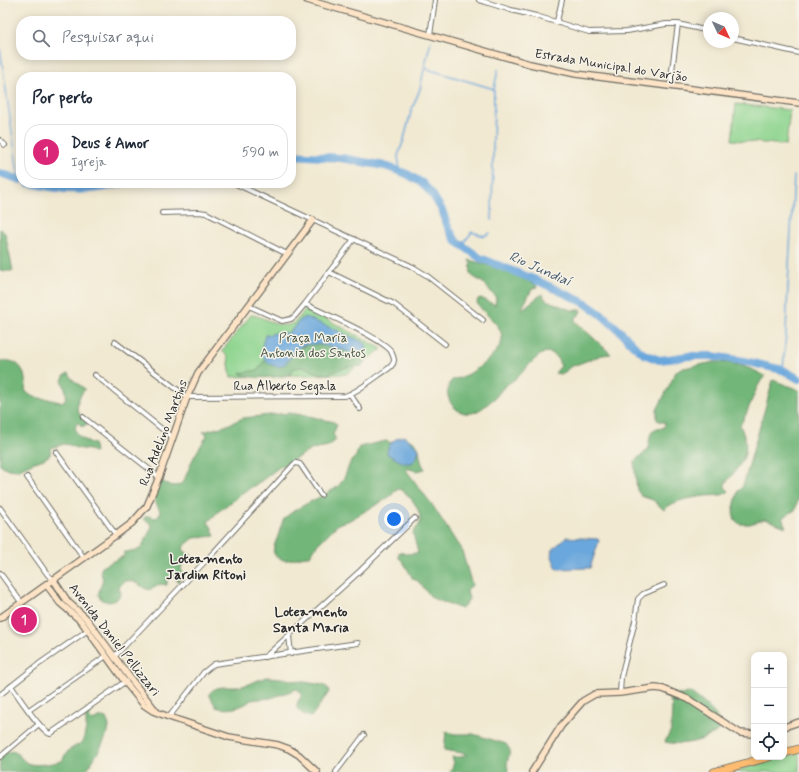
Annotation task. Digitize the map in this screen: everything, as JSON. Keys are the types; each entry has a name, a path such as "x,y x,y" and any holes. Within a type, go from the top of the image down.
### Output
{"highway":[{"path":"787,752 799,749"},
{"path":"714,772 758,760"}],"street":[{"name":"Estrada Municipal do Varjão","path":"307,0 530,64 576,74 799,103"},
{"path":"430,36 435,0"},
{"path":"479,0 589,32 627,31 666,24 678,24 703,30"},
{"path":"557,22 562,0"},
{"path":"670,86 678,24"},
{"path":"739,39 799,53"},
{"path":"0,140 5,145"},
{"path":"245,188 413,267 426,275 483,320"},
{"path":"162,213 206,213 287,254"},
{"name":"Rua Adelino Martins","path":"0,618 53,579 116,536 132,523 147,506 159,477 187,397 202,367 313,220"},
{"path":"249,306 282,321 288,321 295,316 305,304 354,239"},
{"path":"329,272 394,304 445,344"},
{"name":"Rua Alberto Segala","path":"187,397 334,397 350,394 387,369 393,363 394,360 390,351 373,338 305,304"},
{"path":"115,342 187,397"},
{"path":"95,375 173,438"},
{"path":"350,394 360,409"},
{"path":"83,417 159,477"},
{"path":"56,452 116,536"},
{"path":"114,657 214,552 294,464 300,464 321,495"},
{"path":"27,477 84,558"},
{"path":"0,508 48,575 53,579"},
{"path":"265,657 415,518"},
{"path":"0,573 21,602"},
{"path":"46,584 48,575"},
{"name":"Avenida Daniel Pellizzari","path":"53,579 66,599 86,618 114,657 127,680"},
{"name":"Avenida Daniel Pellizzari","path":"46,584 60,603 78,617 106,656 159,714 229,737 278,745 289,749 299,755 317,772"},
{"path":"620,693 621,677 635,621 638,599 643,594 664,585"},
{"path":"2,694 40,664 88,630"},
{"path":"289,636 291,654"},
{"path":"169,717 204,672 214,664 291,654 358,643"},
{"path":"29,710 106,656"},
{"path":"11,686 39,724 48,733 53,734 127,680"},
{"path":"532,772 560,726 583,701 595,694 620,693 655,688 663,689 688,699 740,733 751,734"},
{"path":"787,726 799,722"},
{"path":"0,757 39,724"},
{"path":"336,772 364,734"}],"green space":[{"path":"736,104 790,110 786,145 732,140"},
{"path":"0,229 5,233 13,271 0,271"},
{"path":"469,260 503,270 536,285 537,287 532,289 521,310 542,294 546,300 571,310 581,310 579,315 575,318 575,321 611,354 602,355 570,367 565,372 560,374 555,373 561,366 556,356 549,352 545,353 540,355 503,388 495,398 481,409 472,413 466,413 456,409 449,400 448,389 451,381 468,375 479,367 492,356 502,340 500,329 477,303 478,299 481,298 495,305 496,297 483,283 472,276 471,264"},
{"name":"Praça Maria Antonia dos Santos","path":"306,308 382,349 346,374 231,377 228,357 222,351 251,315 280,325 285,325 296,321"},
{"path":"309,343 356,347 363,355 368,356 361,367 356,366 345,368 327,374 318,373 303,367 293,369 291,374 273,377 250,377 240,373 258,370 264,361 289,358"},
{"path":"0,361 14,362 21,367 26,385 25,390 29,395 58,402 64,401 66,393 62,380 65,375 69,373 72,379 85,389 77,403 77,407 79,413 87,424 82,427 79,423 77,423 77,434 83,439 94,444 95,453 90,450 64,444 51,448 50,455 44,459 17,470 8,469 0,465"},
{"path":"714,362 741,366 765,376 758,386 747,413 740,425 746,443 744,457 725,484 725,487 729,491 727,493 683,500 672,504 664,510 653,500 641,496 637,490 634,462 646,451 651,433 657,429 663,428 665,425 665,423 657,420 657,410 676,372 679,369"},
{"path":"773,380 799,390 799,497 795,510 782,518 786,527 765,519 750,524 740,524 735,520 733,512 738,491 743,486"},
{"path":"289,413 334,422 337,425 333,434 336,440 328,446 313,449 278,468 219,511 208,522 215,536 194,538 183,547 184,551 192,556 191,561 185,562 181,567 182,577 179,581 177,581 172,575 167,579 167,585 160,584 149,590 132,581 124,581 119,587 121,594 116,600 109,602 102,600 98,595 103,579 100,571 103,566 124,556 125,552 136,551 141,548 152,527 150,523 143,519 147,516 156,518 160,515 160,511 152,495 160,480 173,486 178,486 181,484 194,456 207,436 206,433 203,432 225,426 243,418"},
{"path":"402,438 410,440 418,446 422,464 425,469 417,471 406,468 406,470 433,506 462,551 472,585 467,591 469,599 462,609 432,598 418,581 413,579 404,563 398,557 399,552 406,554 418,553 413,533 419,525 420,520 420,515 415,504 408,495 400,489 395,490 392,495 383,501 348,521 340,523 317,545 310,556 283,560 277,557 274,553 275,544 282,523 287,516 300,507 337,487 344,479 359,447 386,441 392,443"},
{"path":"266,677 323,685 328,688 329,692 311,717 299,711 297,707 302,694 297,689 271,698 251,700 244,705 229,709 216,707 209,694 220,687 238,687"},
{"path":"690,692 708,706 720,724 719,729 708,737 696,741 677,744 665,742 671,730 672,705 669,700 675,694 682,695"},
{"path":"88,713 91,714 89,717 92,721 102,717 106,718 109,727 103,743 85,772 0,772 0,757 11,751 26,762 33,765 62,761 69,750 83,742 86,728 86,716"},
{"path":"446,732 455,734 473,734 506,744 510,750 507,772 450,772 454,763 452,757 461,757 467,754 444,750"},
{"path":"799,753 799,772 730,772 774,760 787,760 787,756"}],"water":[{"path":"305,317 365,343 367,347 365,352 360,355 312,344 300,347 285,364 281,366 275,366 269,363 262,354 265,335 274,333 289,333 301,319"},
{"path":"404,436 419,449 417,456 412,463 404,463 387,454 390,444 398,438"},
{"path":"566,537 598,539 599,541 590,568 557,569 551,554 555,547"}],"waterway":[{"path":"431,40 425,65 427,69 494,89"},
{"path":"0,48 16,159"},
{"path":"400,171 398,156 411,112 420,89 425,65"},
{"path":"492,220 494,89 498,70"},
{"name":"Rio Jundiaí","path":"296,155 341,158 385,166 407,174 422,183 432,194 442,210 448,227 456,241 480,258 538,281 585,303 602,315 644,354 659,360 688,356 711,356 744,361 783,370 799,379"},
{"name":"Rio Jundiaí","path":"0,173 16,178"},
{"path":"783,370 794,176"},
{"name":"Rio Jundiaí","path":"58,188 99,188"},
{"path":"462,245 472,232 484,236 490,233"}],"place":[{"name":"Deus é Amor","path":"24,620"}],"district":[{"name":"Loteamento Jardim Ritoni","path":"206,568"},
{"name":"Loteamento Santa Maria","path":"311,620"}]}
